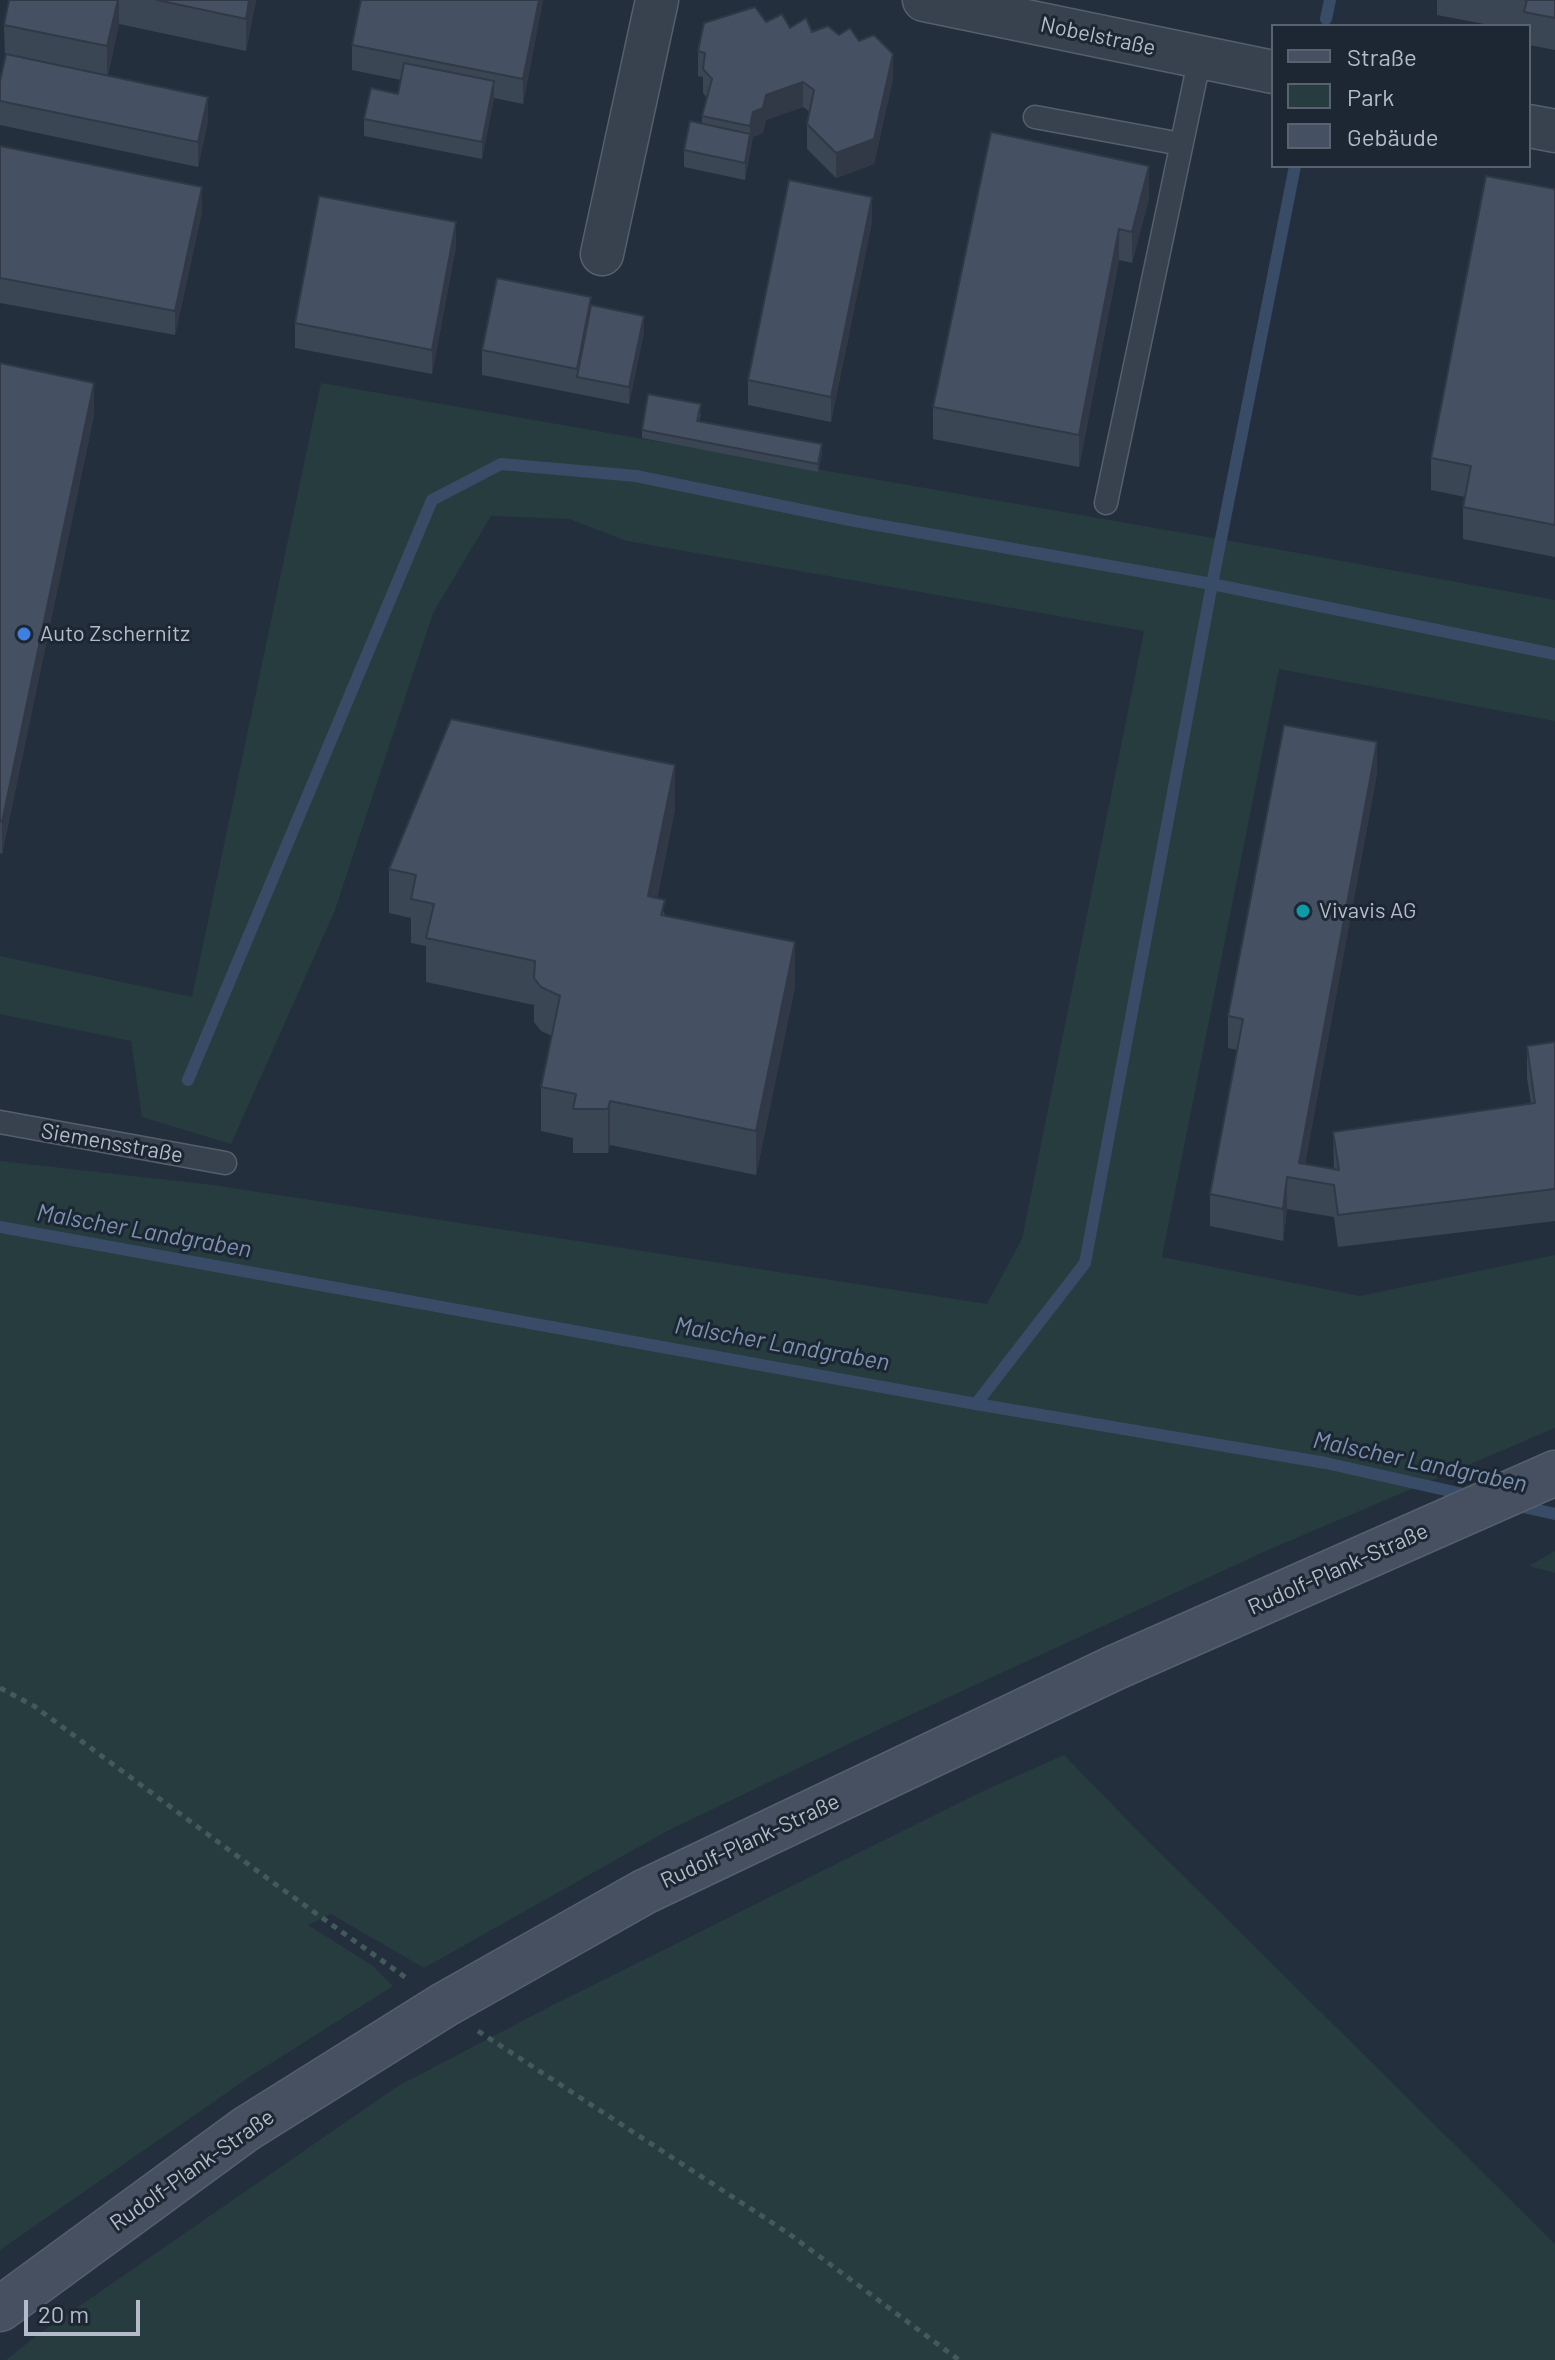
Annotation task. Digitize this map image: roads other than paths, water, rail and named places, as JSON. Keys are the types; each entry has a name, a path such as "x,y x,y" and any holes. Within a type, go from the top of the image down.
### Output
{"main road":[{"name":"Rudolf-Plank-Straße","path":"0,2309 246,2129 444,2005 644,1892 1114,1668 1554,1474"}],"street":[{"path":"602,254 657,0"},
{"name":"Nobelstraße","path":"924,0 1002,8 1271,72"},
{"path":"1531,126 1555,131"}],"lane":[{"path":"1106,503 1200,57"},
{"path":"1035,117 1181,144"},
{"name":"Siemensstraße","path":"0,1122 225,1163"}],"waterway":[{"path":"1326,19 1330,0"},
{"path":"976,1404 1085,1263 1212,584 1295,168"},
{"path":"188,1080 432,500 501,464 636,476 855,521 1212,584 1555,654"},
{"name":"Malscher Landgraben","path":"0,1227 976,1404 1326,1463 1472,1496"},
{"name":"Malscher Landgraben","path":"1514,1505 1555,1514"}],"place":[{"name":"Auto Zschernitz","path":"24,634"},
{"name":"Vivavis AG","path":"1303,911"}]}
